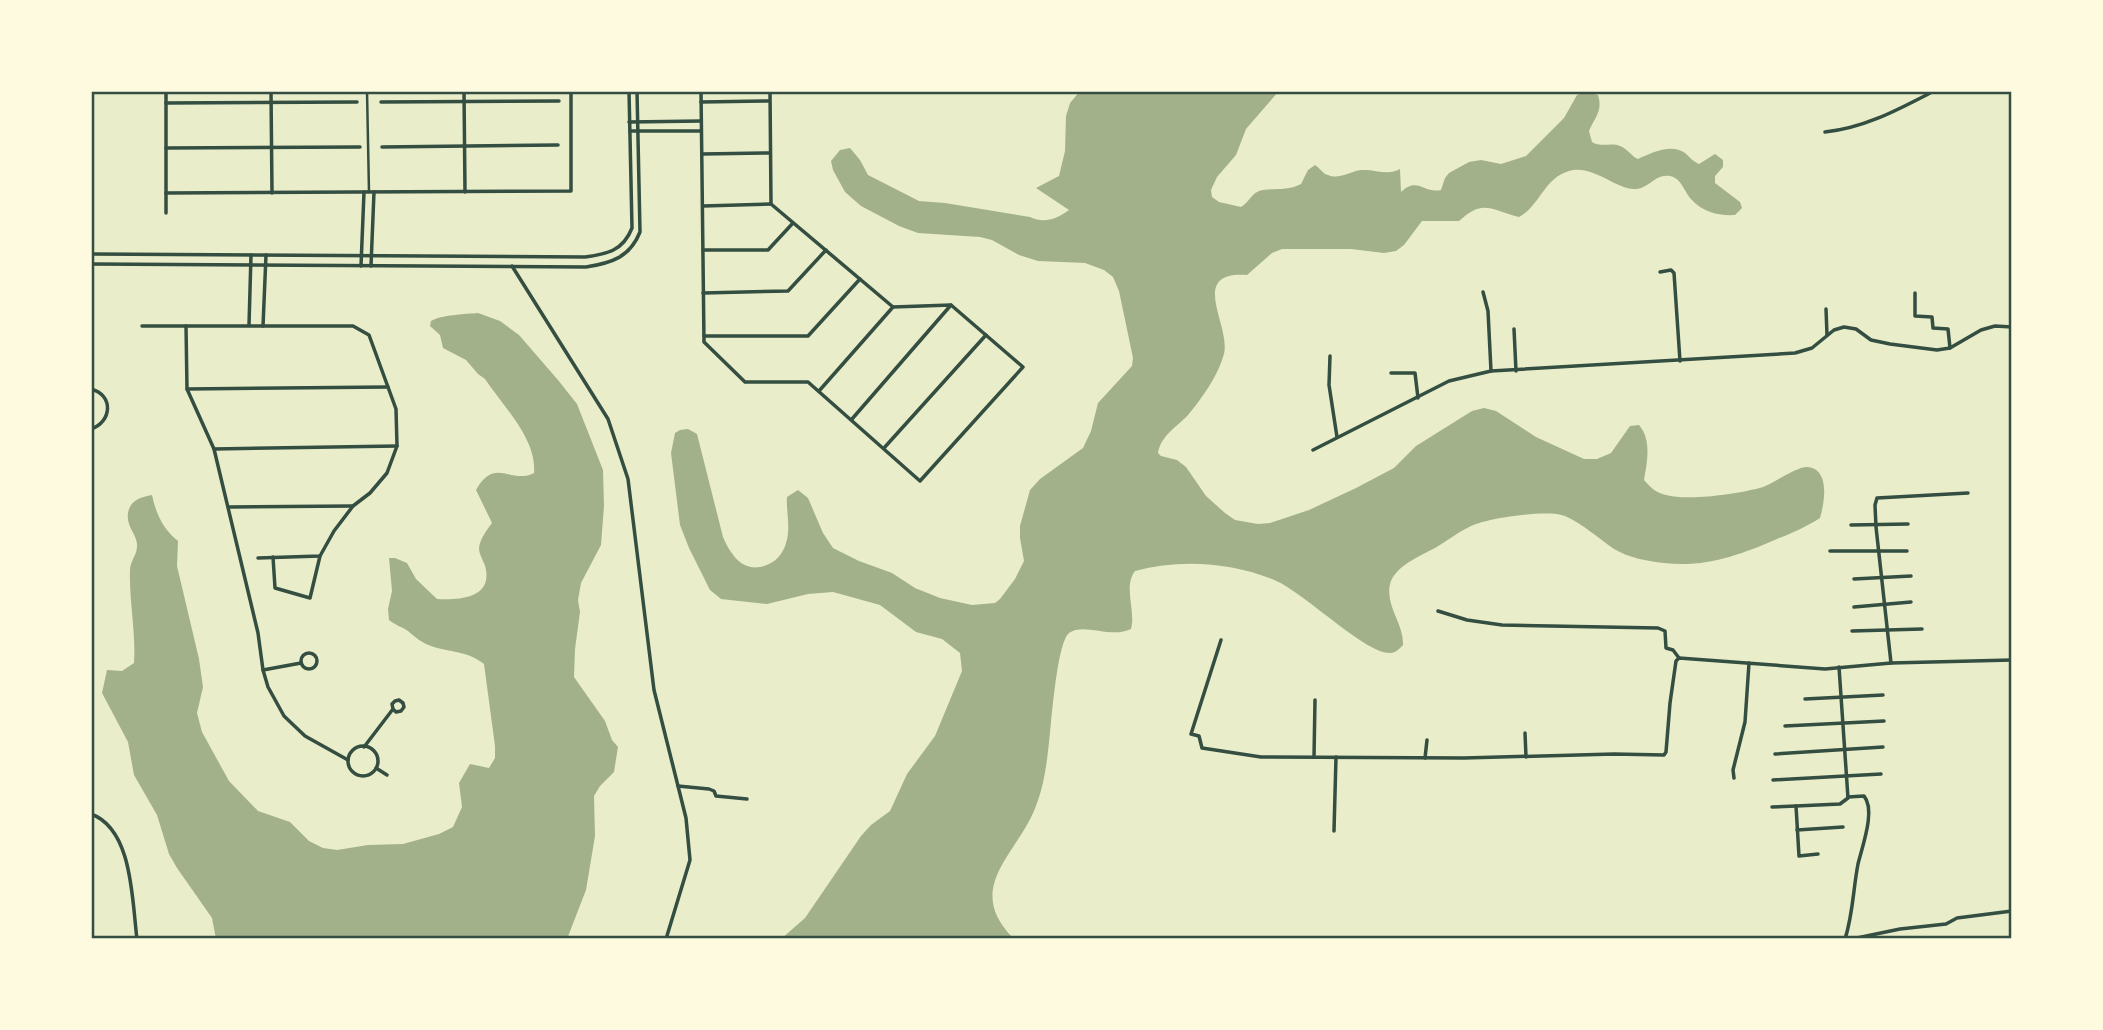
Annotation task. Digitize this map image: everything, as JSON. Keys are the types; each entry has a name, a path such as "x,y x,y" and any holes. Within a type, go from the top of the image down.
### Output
{"street":[{"path":"166,91 166,213"},
{"path":"271,91 272,192"},
{"path":"367,91 371,266"},
{"path":"464,91 465,192"},
{"path":"166,193 571,191 571,91"},
{"path":"91,254 585,257 608,254 620,247 632,228 629,91"},
{"path":"91,264 586,267 607,264 623,257 634,246 640,232 637,91"},
{"path":"701,91 704,342 745,382 808,382 920,481 1023,366 951,305 893,307 771,204 703,206"},
{"path":"770,91 771,204"},
{"path":"1825,132 1882,118 1934,91"},
{"path":"381,102 559,101"},
{"path":"701,102 769,101"},
{"path":"166,103 357,102"},
{"path":"629,122 701,121"},
{"path":"630,131 701,131"},
{"path":"382,146 558,145"},
{"path":"166,148 360,147"},
{"path":"702,154 770,153"},
{"path":"361,266 369,192"},
{"path":"703,250 768,250 793,223"},
{"path":"704,293 788,291 826,250"},
{"path":"249,325 251,255"},
{"path":"263,326 266,255"},
{"path":"576,257 576,267"},
{"path":"512,266 608,418 628,478 654,690 686,818 690,860 666,939"},
{"path":"1660,272 1671,270 1674,273 1679,313 1680,361"},
{"path":"704,336 808,336 860,279"},
{"path":"1483,292 1488,311 1490,371"},
{"path":"1915,293 1915,316 1932,317 1933,328 1948,329 1950,348"},
{"path":"852,419 951,305"},
{"path":"819,391 893,307"},
{"path":"1826,309 1827,335"},
{"path":"142,326 353,326 369,335 397,409 397,446 387,473 354,506 334,531 320,556 310,598 275,588 273,557"},
{"path":"1313,450 1456,378 1490,371 1795,353 1812,348 1839,329 1850,327 1871,340 1937,350 1950,348 1981,330 1995,326 2012,327"},
{"path":"186,327 187,390 214,449 259,636 262,670 268,687 284,716 305,736 348,760 353,772 363,776 372,773 378,764 377,754 369,747 359,747 351,753 348,760"},
{"path":"1514,329 1516,371"},
{"path":"884,447 987,334"},
{"path":"1329,356 1329,384 1337,437"},
{"path":"1391,373 1415,373 1418,398"},
{"path":"187,390 388,387"},
{"path":"91,389 98,391 105,398 108,407 102,424 91,429"},
{"path":"214,449 397,446"},
{"path":"1891,663 1878,552 1875,505 1877,498 1968,493"},
{"path":"229,508 354,506"},
{"path":"1851,525 1908,524"},
{"path":"1830,551 1907,551"},
{"path":"258,558 320,556"},
{"path":"1854,579 1911,576"},
{"path":"1854,607 1911,602"},
{"path":"1438,611 1467,620 1502,625 1658,628 1665,631 1666,648 1673,650 1679,658 1825,668 1891,663 2012,660"},
{"path":"1852,631 1922,629"},
{"path":"1221,640 1191,735 1199,736 1202,748 1261,757 1664,755 1667,752 1676,661 1679,658"},
{"path":"305,654 315,655 317,659 317,664 309,670 301,663 305,654"},
{"path":"262,670 301,663"},
{"path":"1734,778 1733,770 1745,722 1749,663"},
{"path":"1772,807 1840,804 1848,797 1839,667"},
{"path":"1805,699 1883,695"},
{"path":"1314,757 1315,700"},
{"path":"364,747 393,709"},
{"path":"1785,726 1884,721"},
{"path":"1525,733 1526,757"},
{"path":"1425,758 1427,740"},
{"path":"1775,754 1883,747"},
{"path":"1334,831 1336,757"},
{"path":"376,768 387,775"},
{"path":"1773,780 1881,774"},
{"path":"678,786 709,789 714,791 716,796 747,799"},
{"path":"1845,939 1852,917 1859,862 1868,824 1868,803 1864,796 1848,797"},
{"path":"1796,806 1799,856 1818,854"},
{"path":"91,814 105,820 121,844 128,870 137,939"},
{"path":"1797,830 1843,827"},
{"path":"1852,939 1900,929 1946,924 1957,918 2012,911"}],"shaded area":[{"path":"1080,91 1279,91 1246,129 1236,155 1217,177 1211,190 1212,197 1219,202 1241,207 1259,191 1301,184 1308,170 1315,165 1332,176 1361,170 1386,172 1400,169 1401,192 1407,187 1417,185 1430,190 1441,190 1449,173 1469,162 1481,160 1501,164 1526,156 1564,118 1577,95 1586,91 1598,95 1600,105 1589,131 1592,142 1620,146 1638,159 1661,150 1674,149 1685,153 1699,164 1715,154 1723,160 1723,167 1715,176 1715,183 1740,202 1742,208 1735,215 1717,214 1695,203 1674,177 1660,177 1635,189 1620,186 1586,171 1569,171 1554,180 1519,217 1481,208 1459,221 1422,221 1404,245 1396,251 1384,253 1351,249 1282,249 1272,253 1247,275 1229,276 1219,282 1215,291 1225,342 1224,354 1204,394 1188,415 1166,436 1158,453 1177,460 1186,467 1206,496 1235,520 1270,523 1309,510 1394,468 1416,446 1472,411 1484,408 1496,411 1536,437 1584,459 1597,459 1611,453 1630,426 1639,425 1647,444 1644,480 1659,493 1676,497 1741,492 1763,487 1803,467 1815,469 1820,474 1824,488 1820,518 1794,532 1736,555 1694,564 1651,561 1626,555 1578,523 1557,514 1518,515 1479,523 1409,562 1397,572 1389,592 1403,645 1396,652 1390,653 1379,651 1365,643 1285,585 1255,573 1204,564 1169,565 1135,571 1130,584 1131,629 1123,632 1075,630 1069,633 1062,648 1041,790 1034,811 998,874 993,889 993,904 1000,921 1014,939 781,939 805,918 861,836 890,811 907,774 935,736 962,671 960,653 942,639 916,632 880,605 833,592 808,594 767,604 721,599 710,590 680,525 671,453 675,433 688,429 697,434 723,537 735,558 747,566 761,567 769,564 782,552 788,532 787,497 798,490 808,498 823,533 833,548 892,573 915,588 940,598 972,605 995,603 1000,599 1024,561 1020,526 1030,490 1040,479 1083,448 1091,431 1098,403 1132,366 1133,358 1119,291 1113,277 1104,270 1085,263 1038,261 1019,255 992,240 918,233 899,226 861,206 845,192 831,161 840,150 850,148 868,175 919,201 1050,220 1069,210 1036,188 1059,176 1065,151 1066,116 1070,103"},
{"path":"478,313 500,321 519,335 558,380 577,404 603,470 601,545 581,583 574,677 605,721 612,740 618,747 614,772 594,796 595,836 586,890 567,939 216,939 212,918 169,854 157,815 134,775 128,742 102,693 107,670 122,671 134,663 130,570 137,544 128,522 129,509 137,500 152,495 161,521 178,541 177,566 203,687 197,713 202,732 229,781 258,811 290,822 309,841 323,848 337,850 368,845 403,844 439,834 453,827 462,807 459,783 470,764 489,768 495,758 484,664 465,654 428,645 389,620 388,609 392,591 389,558 407,563 416,579 437,599 463,598 478,592 486,580 486,570 479,548 492,523 476,490 490,475 504,473 526,476 534,473 525,435 509,412 485,379 466,360 443,348 440,335 430,326 431,321 441,317"}]}
